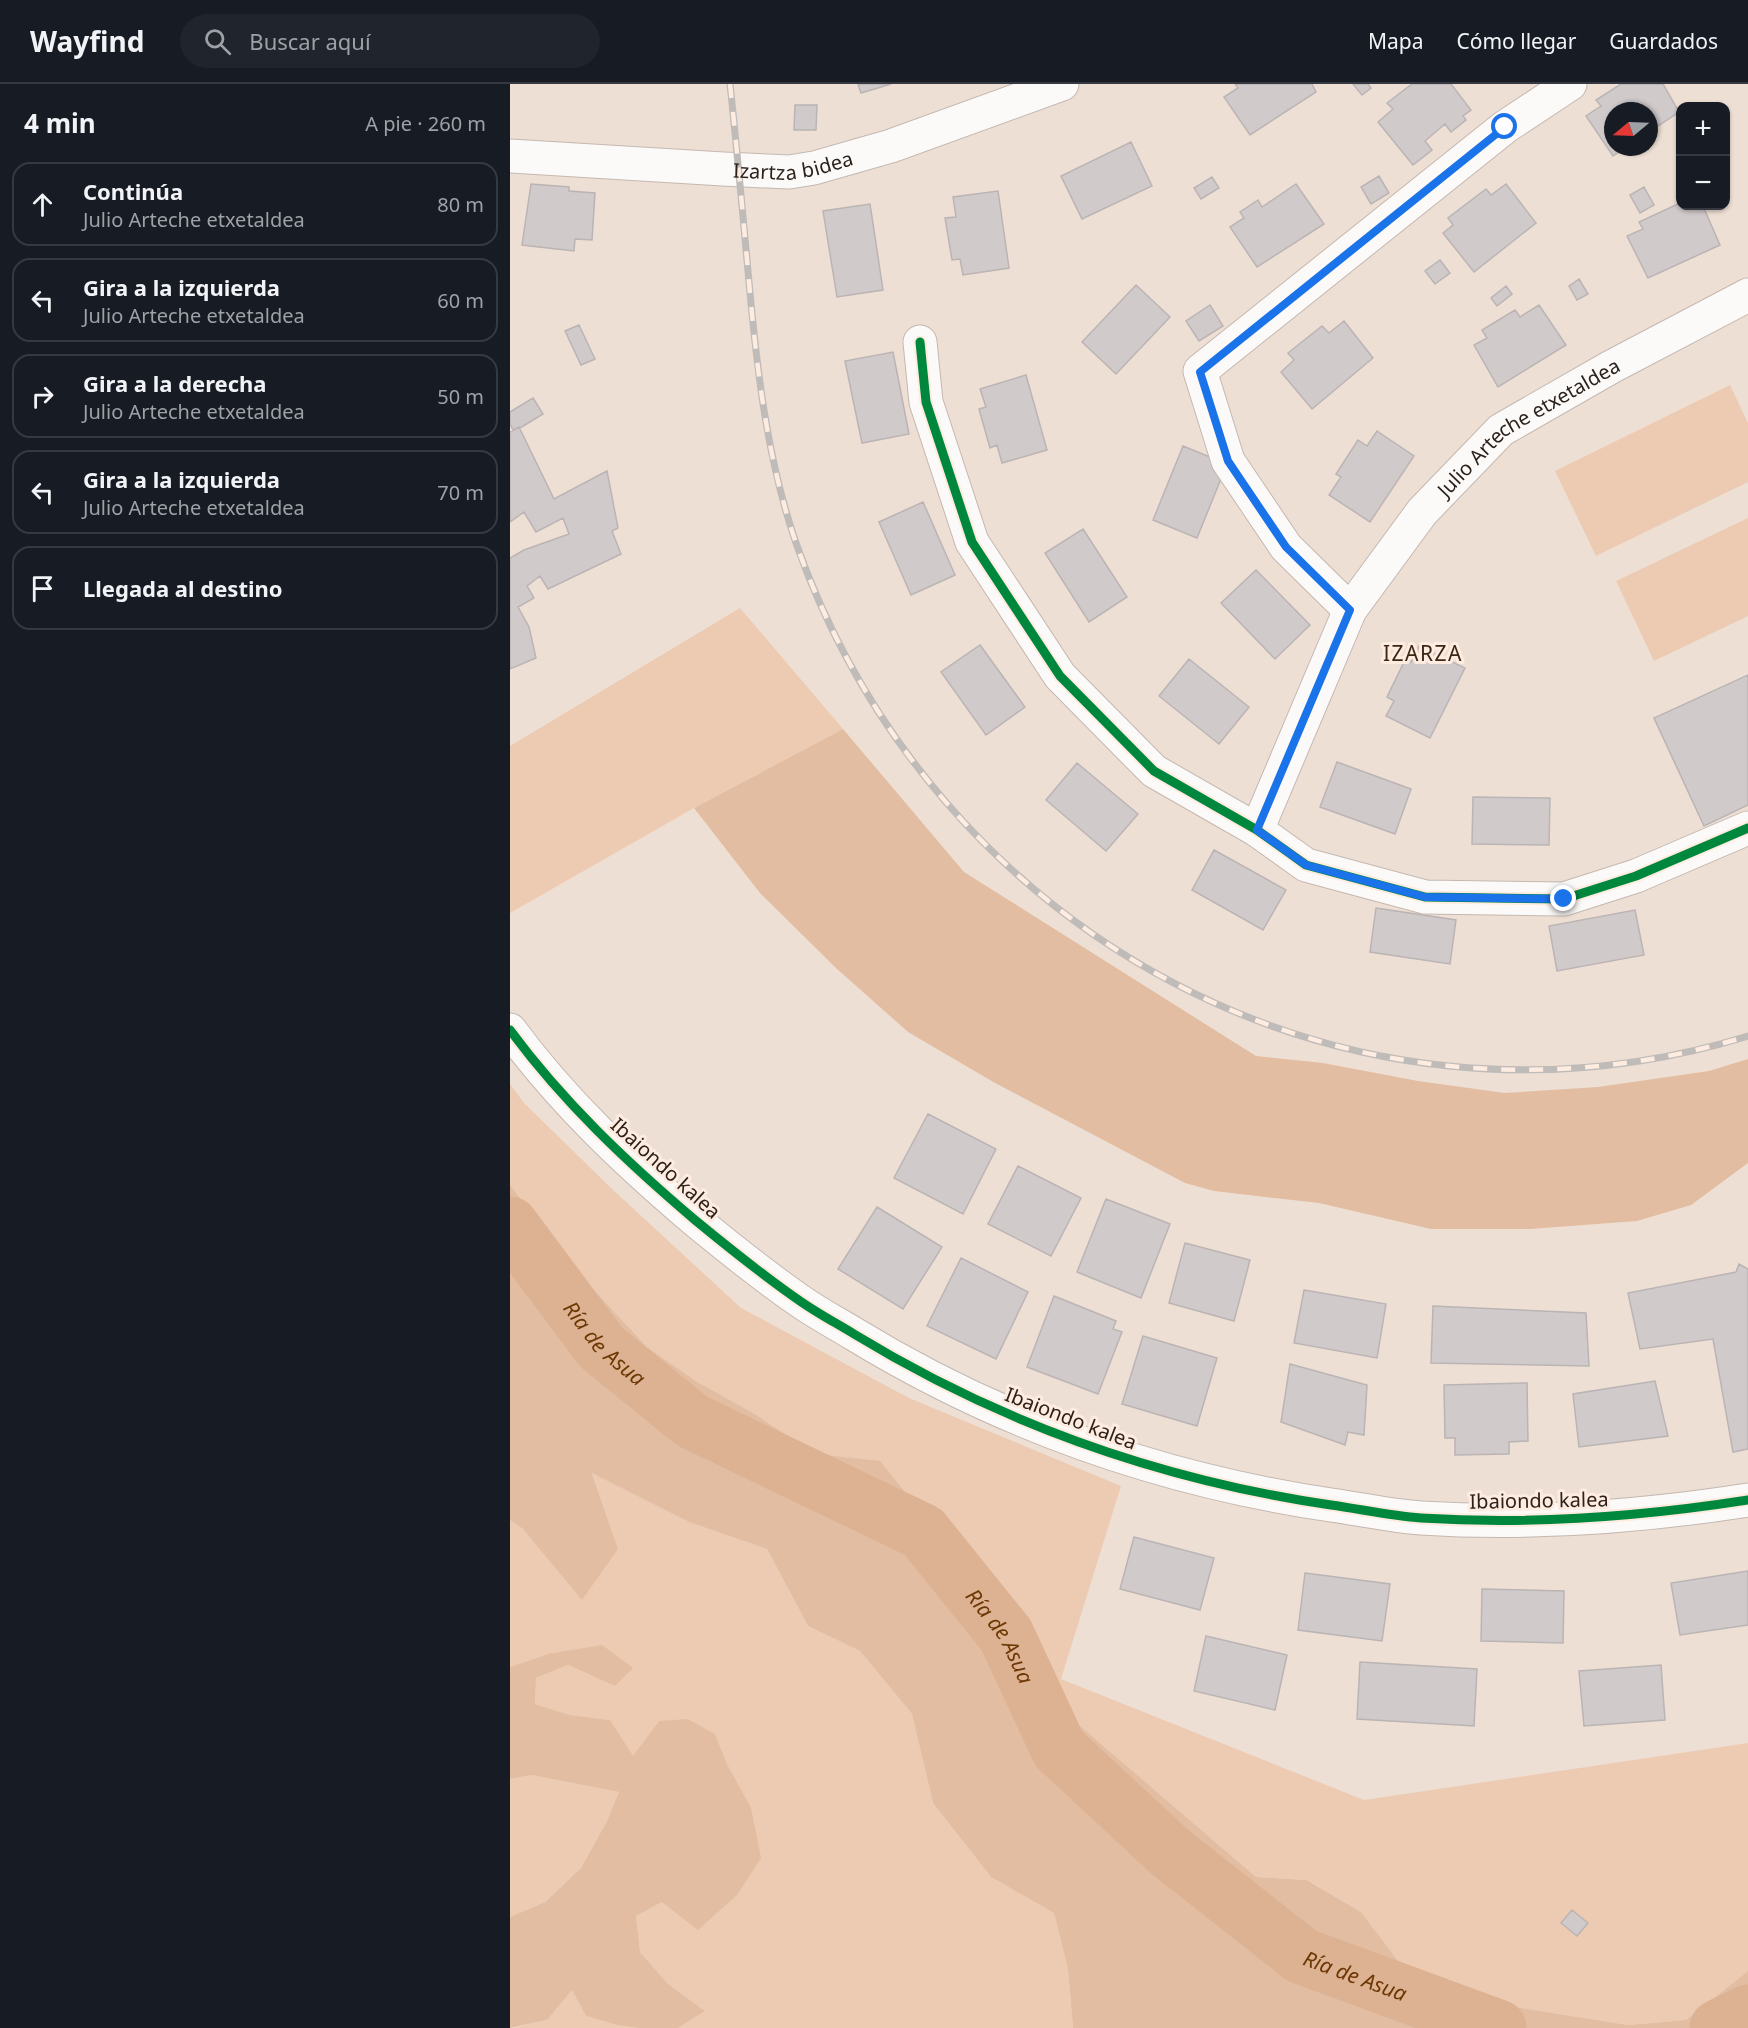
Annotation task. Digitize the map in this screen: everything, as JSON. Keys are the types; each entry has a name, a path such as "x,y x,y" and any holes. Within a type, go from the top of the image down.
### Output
{"street":[{"name":"Izartza bidea","path":"510,156 789,172 814,168 891,146 1062,84"},
{"path":"1350,610 1286,547 1228,461 1200,372 1505,127 1570,84"},
{"name":"Julio Arteche etxetaldea","path":"1257,830 1350,610 1422,512 1501,430 1611,367 1748,296"},
{"path":"920,342 926,402 972,542 1060,676 1154,771 1257,830 1306,865 1425,897 1564,899 1636,876 1748,828"},
{"name":"Ibaiondo kalea","path":"510,1030 530,1058 585,1119 646,1178 743,1260 801,1302 903,1364 997,1410 1093,1448 1168,1471 1273,1496 1418,1518 1528,1520 1618,1517 1675,1512 1748,1500"}],"shaded area":[{"path":"1730,385 1748,423 1748,482 1596,556 1555,471"},
{"path":"1748,518 1748,616 1654,661 1616,581"},
{"path":"740,608 843,729 694,808 510,913 510,746"},
{"path":"843,729 964,872 1256,1056 1323,1063 1418,1081 1505,1093 1598,1087 1709,1071 1748,1059 1748,1163 1691,1205 1637,1221 1530,1229 1431,1229 1319,1203 1214,1191 1185,1183 995,1083 908,1032 836,968 760,893 694,808"},
{"path":"510,1084 524,1103 611,1188 741,1308 909,1398 1121,1486 1061,1679 1364,1800 1748,1743 1748,1971 1686,2020 1628,2025 1477,2001 1399,1962 1361,1912 1308,1880 1256,1877 1058,1707 1019,1607 965,1546 906,1493 880,1462 815,1454 755,1414 696,1381 647,1347 579,1274 510,1185"},
{"path":"510,1185 579,1274 647,1347 696,1381 755,1414 815,1454 880,1461 906,1493 965,1546 1019,1607 1058,1707 1256,1877 1307,1880 1361,1912 1399,1962 1477,2001 1628,2025 1686,2020 1748,1971 1748,2028 1073,2028 1068,1969 1054,1913 991,1877 933,1803 912,1714 860,1651 808,1626 767,1549 689,1522 592,1473 618,1549 582,1600 523,1529 510,1520"},
{"path":"592,1472 689,1522 767,1549 808,1626 860,1651 912,1714 933,1803 991,1877 1054,1913 1068,1969 1073,2028 678,2028 705,2011 668,1984 640,1952 636,1916 662,1902 728,1766 715,1734 689,1720 659,1721 633,1757 610,1720 570,1715 535,1704 536,1678 568,1665 615,1686 548,1654 510,1667 510,1520 523,1529 618,1549"},
{"path":"602,1645 633,1668 615,1686 568,1665 536,1678 535,1704 570,1715 610,1720 633,1756 659,1721 688,1719 715,1734 728,1766 751,1808 761,1858 737,1895 698,1930 662,1902 636,1916 640,1952 668,1984 705,2011 678,2028 638,2028 617,2025 586,2016 572,1990 547,2020 510,2028 510,1917 545,1902 581,1868 607,1821 619,1792 531,1775 510,1779 510,1667 548,1654"},
{"path":"531,1775 619,1792 607,1821 581,1868 545,1902 510,1917 510,1779"},
{"path":"572,1990 586,2016 638,2028 513,2028 547,2020"}],"building":[{"path":"858,84 891,84 861,93"},
{"path":"1235,84 1312,84 1316,92 1250,135 1224,97 1238,88"},
{"path":"1353,84 1368,84 1371,88 1362,95"},
{"path":"1412,84 1451,84 1471,110 1463,116 1466,120 1451,132 1445,124 1425,141 1432,150 1413,165 1378,122 1393,109 1387,103"},
{"path":"1621,84 1663,84 1676,107 1676,114 1658,126 1658,102 1604,102 1604,143 1586,116 1601,106 1596,100"},
{"path":"795,105 817,105 816,130 794,130"},
{"path":"1131,142 1152,186 1082,219 1061,176"},
{"path":"1379,176 1389,193 1371,204 1361,187"},
{"path":"1212,177 1219,188 1201,199 1194,188"},
{"path":"531,184 569,187 569,191 595,193 592,240 575,239 574,251 522,245"},
{"path":"1296,184 1324,224 1257,267 1230,227 1244,218 1240,212 1258,200 1262,207"},
{"path":"1506,184 1536,223 1474,272 1443,233 1453,225 1448,218 1486,189 1491,195"},
{"path":"1644,187 1654,205 1640,213 1630,195"},
{"path":"998,191 1009,268 963,275 960,259 952,260 945,218 956,217 953,197"},
{"path":"870,204 883,290 837,297 823,211"},
{"path":"1676,205 1676,210 1705,210 1720,245 1648,278 1627,236 1643,229 1639,222"},
{"path":"1440,260 1450,273 1435,284 1425,271"},
{"path":"1579,279 1588,294 1577,300 1569,286"},
{"path":"1136,285 1170,317 1116,374 1082,342"},
{"path":"1506,286 1512,294 1497,306 1491,298"},
{"path":"1210,305 1223,326 1199,341 1186,321"},
{"path":"1539,305 1566,345 1498,387 1474,345 1487,338 1482,330 1515,310 1520,317"},
{"path":"1344,321 1373,358 1312,409 1281,372 1294,360 1288,353 1322,326 1329,333"},
{"path":"579,325 595,359 581,365 565,331"},
{"path":"893,352 909,434 862,443 845,361"},
{"path":"1026,375 1047,450 1002,463 997,445 990,448 979,409 986,407 980,389"},
{"path":"533,398 543,414 513,430 510,424 510,412"},
{"path":"519,427 554,499 607,471 618,528 612,531 621,554 548,589 540,576 527,586 534,598 518,607 529,627 536,658 510,669 510,558 524,550 569,534 563,518 536,532 524,512 510,522 510,432"},
{"path":"1377,431 1414,456 1370,522 1329,495 1341,477 1336,474 1358,440 1367,446"},
{"path":"1183,446 1227,464 1197,538 1153,520"},
{"path":"923,502 955,575 911,595 879,522"},
{"path":"1083,529 1127,597 1089,622 1045,553"},
{"path":"1256,570 1310,625 1275,659 1221,603"},
{"path":"980,645 1025,707 986,735 941,672"},
{"path":"1419,646 1465,668 1430,738 1386,716 1394,701 1387,697 1405,660 1411,662"},
{"path":"1189,659 1249,707 1219,744 1159,696"},
{"path":"1748,675 1748,805 1704,826 1654,718"},
{"path":"1337,762 1411,789 1395,834 1320,807"},
{"path":"1077,763 1138,814 1106,851 1046,800"},
{"path":"1473,797 1550,798 1549,845 1472,844"},
{"path":"1214,850 1286,890 1263,930 1192,890"},
{"path":"1376,908 1456,920 1450,964 1370,952"},
{"path":"1635,910 1644,955 1557,971 1549,926"},
{"path":"928,1114 996,1149 963,1214 894,1178"},
{"path":"1018,1166 1081,1198 1051,1256 988,1224"},
{"path":"1106,1199 1170,1224 1141,1298 1077,1272"},
{"path":"877,1207 942,1247 903,1309 838,1269"},
{"path":"1185,1243 1250,1260 1234,1321 1169,1303"},
{"path":"961,1258 1028,1292 996,1359 927,1326"},
{"path":"1739,1264 1748,1269 1748,1449 1733,1452 1713,1339 1640,1349 1628,1293 1736,1272"},
{"path":"1304,1290 1386,1304 1377,1358 1294,1343"},
{"path":"1054,1296 1116,1321 1113,1329 1122,1332 1098,1394 1027,1367"},
{"path":"1433,1306 1586,1313 1589,1366 1431,1363"},
{"path":"1143,1336 1217,1358 1197,1426 1122,1404"},
{"path":"1290,1364 1367,1385 1364,1435 1348,1432 1345,1445 1281,1422"},
{"path":"1655,1381 1668,1436 1579,1447 1573,1394"},
{"path":"1527,1383 1528,1441 1509,1442 1509,1454 1455,1455 1455,1438 1445,1438 1444,1385"},
{"path":"1134,1537 1214,1558 1200,1610 1120,1589"},
{"path":"1748,1571 1748,1625 1680,1635 1671,1583"},
{"path":"1305,1573 1390,1584 1382,1641 1298,1630"},
{"path":"1482,1589 1564,1591 1563,1643 1481,1641"},
{"path":"1206,1636 1287,1655 1275,1710 1194,1691"},
{"path":"1360,1662 1477,1669 1474,1726 1357,1719"},
{"path":"1661,1665 1665,1720 1584,1726 1579,1671"},
{"path":"1572,1910 1588,1923 1577,1936 1561,1923"}],"waterway":[{"name":"Ría de Asua","path":"510,1225 601,1347 692,1421 923,1532 1006,1635 1059,1749 1170,1852 1302,1956 1498,2028"},
{"name":"Ría de Asua","path":"1718,2028 1748,2013"}],"railway":[{"path":"730,84 760,381 770,447 796,543 860,682 946,803 1052,904 1173,983 1307,1037 1449,1066 1597,1066 1748,1036"}],"cycle path":[{"path":"920,342 926,402 972,542 1060,676 1154,771 1257,830 1306,865 1425,897 1564,899 1636,876 1748,828"},
{"path":"510,1030 574,1107 621,1154 695,1220 806,1305 909,1366 966,1395 1084,1444 1205,1480 1268,1494 1421,1518 1503,1521 1584,1518 1666,1511 1748,1500"}],"district":[{"name":"IZARZA","path":"1423,653"}],"route":[{"path":"1505,127 1200,372 1228,461 1286,547 1350,610 1257,830 1306,865 1425,897 1564,899"}]}
